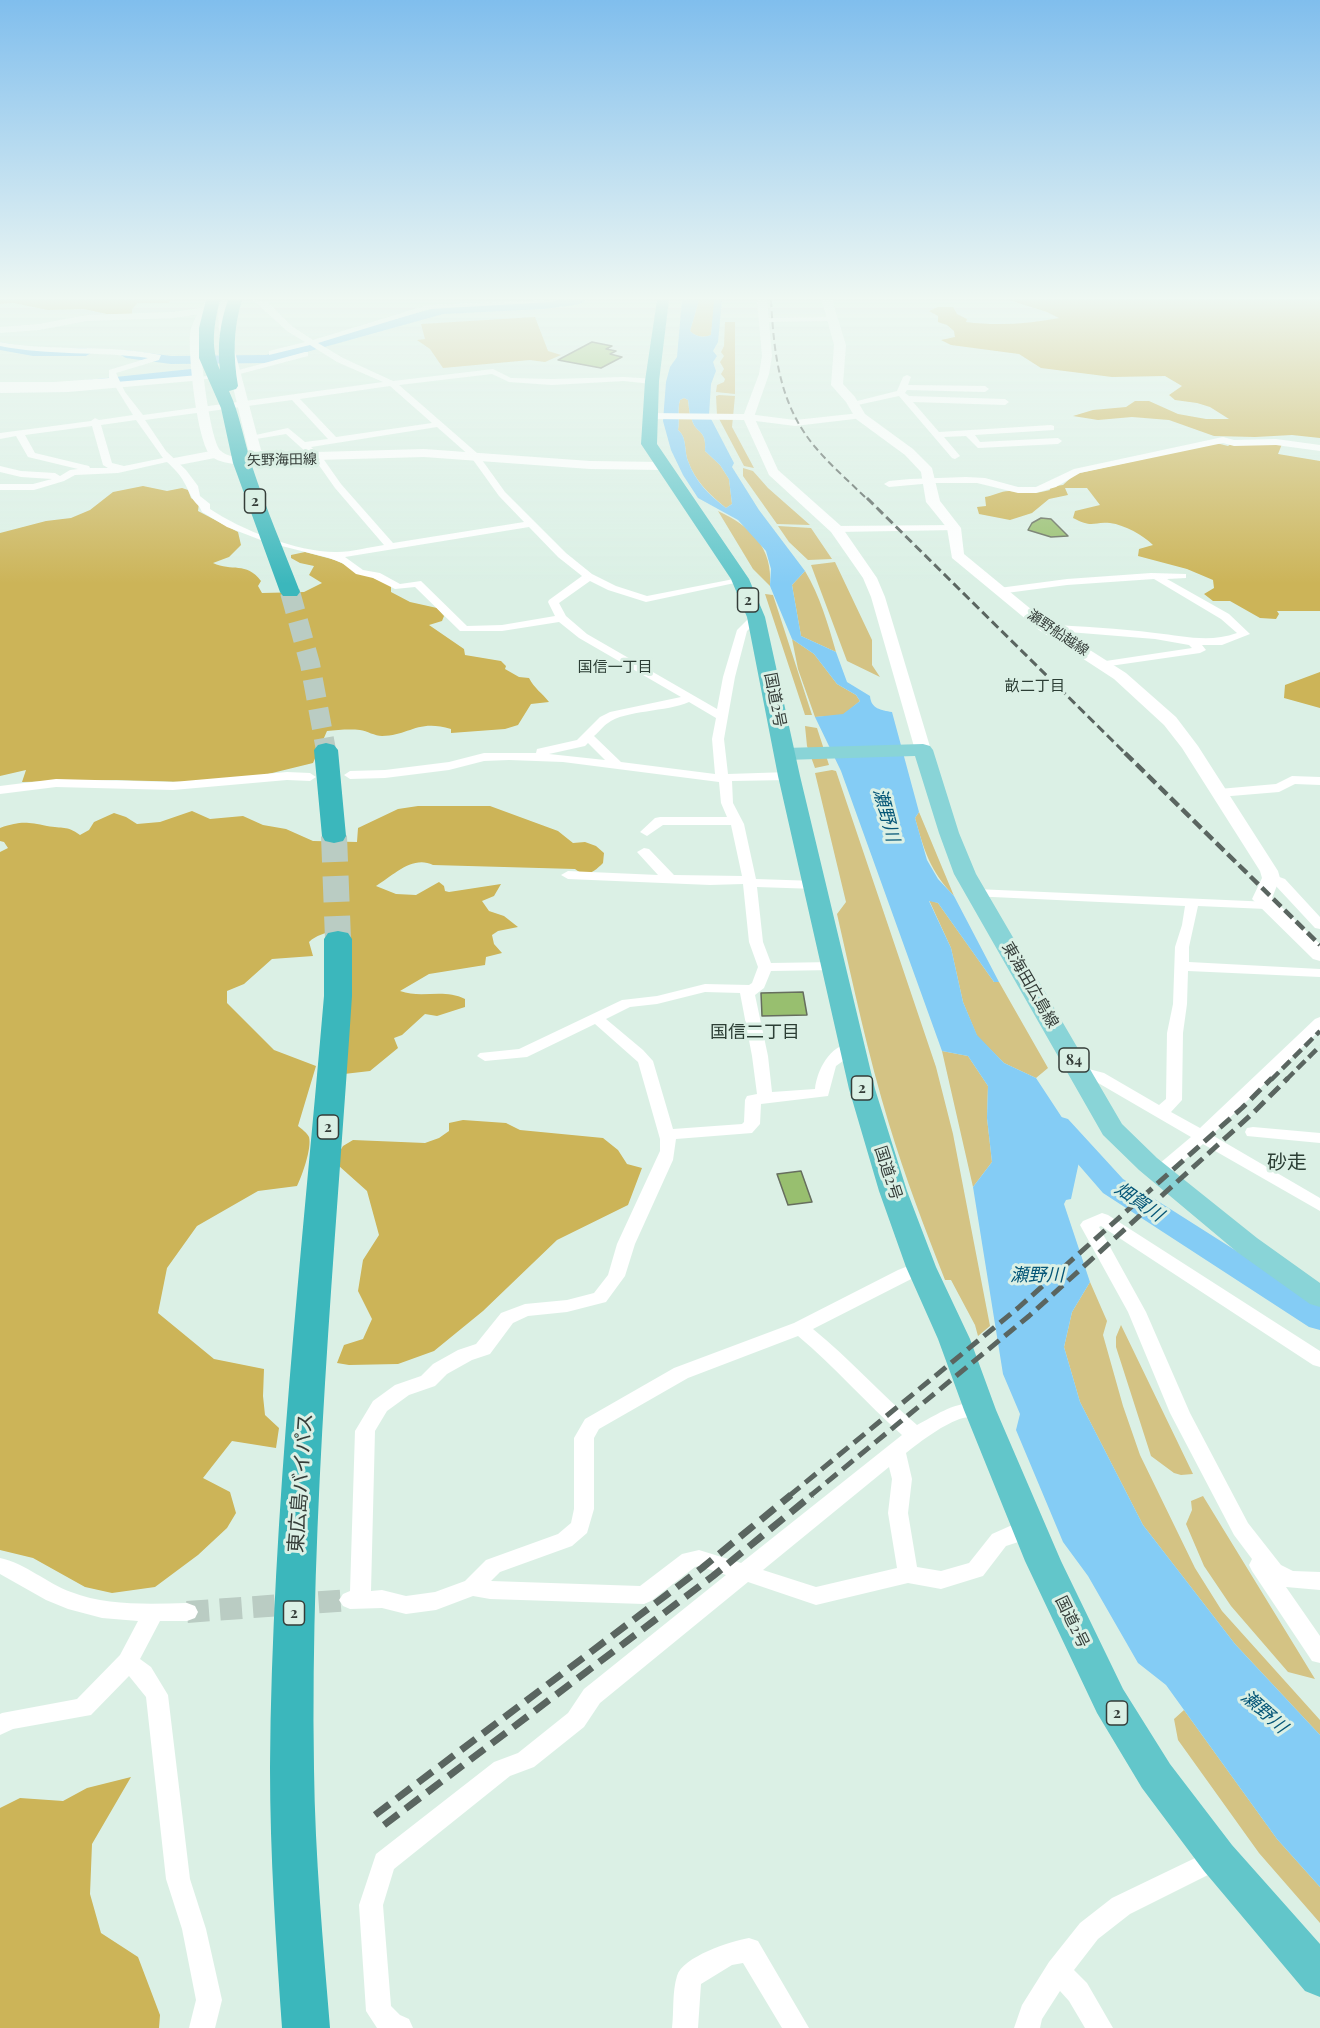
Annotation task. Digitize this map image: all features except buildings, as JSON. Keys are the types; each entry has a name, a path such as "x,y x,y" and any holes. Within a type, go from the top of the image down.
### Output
{"highway":[{"path":"220,395 242,434"},
{"name":"2","path":"224,395 242,434 252,496 290,592"},
{"path":"234,395 242,434"},
{"name":"国道2号","path":"653,395 655,416 649,444 740,579 756,617 794,761 816,885 862,1089 893,1191 921,1267 954,1339 980,1410 1030,1530 1110,1701 1156,1776 1218,1858 1320,1976"},
{"path":"326,750 334,836"},
{"name":"東広島バイパス","path":"306,2028 293,1846 294,1585 338,996 338,939"}],"main road":[{"path":"201,395 211,449 216,454"},
{"name":"矢野海田線","path":"242,395 244,403 242,434 255,453 271,456 474,455 590,465 662,466"},
{"name":"瀬野船越線","path":"846,395 857,410 909,452 927,471 933,502 954,528 957,555 968,567 1044,627 1103,664 1146,697 1170,721 1220,793 1272,878"},
{"path":"234,459 245,459 255,453"},
{"name":"矢野海田線","path":"216,454 234,459 264,461 317,457"},
{"path":"794,761 919,750"},
{"name":"東海田広島線","path":"919,750 965,874 1112,1129 1160,1173 1247,1245 1320,1298"},
{"path":"1272,878 1262,899 1320,955"}],"street":[{"path":"125,395 163,453 183,471 193,486 196,497 204,504 205,510 240,530 330,555 346,561 360,572 376,575 399,587 417,583 464,629 502,628 561,618"},
{"path":"8,433 303,395"},
{"path":"406,395 474,455 502,494 562,555 588,576 612,588 646,599 740,579"},
{"path":"742,417 753,395"},
{"path":"655,416 767,418 782,423 797,423 857,410 900,395"},
{"path":"906,395 955,456"},
{"path":"923,395 1005,402"},
{"path":"293,396 334,440"},
{"path":"742,417 777,478 836,529 870,578 878,597 919,750"},
{"path":"95,421 108,465 124,468"},
{"path":"303,445 440,424"},
{"path":"937,435 1051,428"},
{"path":"242,434 288,431 317,457 338,486 391,547"},
{"path":"8,433 31,455 103,471"},
{"path":"968,433 978,445 1059,441"},
{"path":"888,483 982,480 1021,492 1033,492 1060,482 1077,471 1220,441 1276,442 1320,448"},
{"path":"0,487 34,487 73,472 103,471 216,454"},
{"path":"0,469 21,474 64,477"},
{"path":"330,555 532,524"},
{"path":"836,529 954,528"},
{"path":"588,576 583,582 553,602 561,618 583,636 721,717"},
{"path":"1044,627 1155,636 1193,642 1222,642 1244,634 1228,619 1184,592 1172,588 1156,576"},
{"path":"999,591 1067,582 1182,576"},
{"path":"756,617 742,630 729,677 718,739 727,803 735,821 749,882 756,942 765,967 759,985 747,994 760,1056 765,1098"},
{"path":"1103,664 1200,650 1193,642"},
{"path":"522,756 581,743 604,720 614,715 675,704 689,698"},
{"path":"588,737 616,764"},
{"path":"350,775 385,774 449,766 484,757 522,756 616,764 724,778 794,761"},
{"path":"0,790 56,783 173,786 287,776 310,777"},
{"path":"1220,793 1279,788 1292,780 1320,781"},
{"path":"647,832 660,821 735,821"},
{"path":"644,852 670,879"},
{"path":"568,874 816,885"},
{"path":"1272,878 1280,882 1320,925"},
{"path":"976,893 1266,905"},
{"path":"1161,1112 1174,1100 1175,1033 1180,1004 1182,947 1189,925 1192,903"},
{"path":"1303,908 1320,908"},
{"path":"765,967 834,966"},
{"path":"1181,966 1320,973"},
{"path":"485,1056 522,1053 627,1003 664,999 694,990 752,989"},
{"path":"595,1017 645,1061 666,1135 668,1151 665,1160 626,1244 616,1276 600,1298 567,1306 525,1310 507,1318 483,1349 465,1355 440,1369 428,1381 402,1390 380,1407 364,1431 355,1600 382,1599 406,1605 436,1600 472,1587 493,1566 565,1540 580,1527 584,1509 584,1438 592,1424 681,1373 801,1328 921,1267"},
{"path":"1160,1173 1202,1136 1320,1022"},
{"path":"666,1135 746,1129 752,1124 753,1100 822,1092 824,1070 834,1057 853,1048"},
{"path":"1081,1072 1098,1076 1320,1205"},
{"path":"1253,1132 1320,1138"},
{"path":"1320,1360 1102,1219 1089,1225 1137,1312 1179,1413 1241,1529 1274,1571 1290,1580 1320,1581"},
{"path":"801,1328 839,1360 884,1408 915,1435"},
{"path":"400,2028 392,2024 379,2011 370,1905 384,1862 502,1769 526,1760 535,1753 576,1720 592,1696 915,1435 960,1411 980,1410"},
{"path":"896,1451 902,1479 898,1513 908,1574"},
{"path":"472,1587 490,1590 645,1595 689,1560 699,1558 816,1596 908,1574 941,1580 976,1570 999,1540 1010,1534 1030,1530"},
{"path":"1250,1540 1255,1560 1320,1654"},
{"path":"0,1566 14,1569 54,1595 95,1608 153,1613 187,1612"},
{"path":"0,1725 10,1720 83,1708 128,1662 153,1613"},
{"path":"128,1662 143,1674 157,1695 178,1879 194,1929 209,2000 202,2028"},
{"path":"1027,2028 1031,2014 1058,1971 1089,1931 1120,1906 1218,1858"},
{"path":"685,2028 689,1977 728,1954 749,1950 796,2028"},
{"path":"1058,1971 1078,1992 1100,2028"}],"shaded area":[{"path":"1169,395 1320,395 1320,438 1292,435 1214,436 1169,420 1132,417 1098,420 1073,416 1093,410 1126,407 1135,401 1149,401 1178,414 1206,419 1229,419 1210,407 1175,400"},
{"path":"716,396 735,396 732,427 754,468 744,466 717,415"},
{"path":"684,398 688,400 694,424 703,435 705,451 720,465 729,479 732,504 726,508 704,487 688,461 684,440 678,430 679,403"},
{"path":"1216,443 1228,446 1231,444 1282,444 1278,454 1320,461 1320,611 1277,611 1279,614 1276,619 1260,618 1230,601 1213,601 1204,594 1214,588 1213,580 1187,569 1138,556 1139,549 1153,545 1139,534 1116,524 1089,524 1073,518 1075,511 1100,505 1087,488 1065,488 1068,495 1049,499 1032,513 1010,520 979,514 977,507 986,506 985,497 1003,492 1044,492 1050,490 1049,487 1063,485 1075,474"},
{"path":"743,468 753,471 768,488 810,525 777,524 743,476"},
{"path":"143,486 167,491 182,488 188,490 191,498 199,503 198,511 238,532 241,545 229,557 213,563 250,571 261,581 258,586 262,593 304,592 322,583 309,575 314,566 300,563 291,558 291,555 305,552 335,560 391,586 391,592 410,602 437,608 444,616 442,621 429,625 464,649 465,655 501,661 506,666 505,669 519,677 529,678 549,702 531,704 518,725 505,729 451,733 451,729 430,726 382,736 360,730 327,731 313,763 264,775 187,782 116,780 22,782 26,770 0,776 0,533 46,521 71,518 90,510 113,492"},
{"path":"718,511 750,531 758,540 768,560 770,586 753,569"},
{"path":"778,526 811,528 832,559 808,560 789,542"},
{"path":"835,562 872,640 872,665 880,677 847,661 811,565"},
{"path":"805,571 819,600 836,652 801,636 792,585"},
{"path":"765,594 773,595 812,715 805,715"},
{"path":"792,639 814,654 837,684 856,695 860,701 843,715 815,717 798,669"},
{"path":"1320,672 1320,708 1284,698 1285,685"},
{"path":"805,726 817,728 829,765 815,768 807,746"},
{"path":"836,771 936,1067 953,1134 990,1326 978,1336 975,1325 951,1280 945,1280 902,1164 874,1072 837,914 846,902 815,773"},
{"path":"418,806 490,806 558,831 573,843 585,842 596,846 604,853 603,863 593,871 583,873 575,869 418,863 403,868 376,886 396,894 416,895 439,882 444,886 445,891 449,892 501,884 494,896 482,901 489,911 504,916 518,927 498,931 492,935 494,944 502,953 486,957 485,965 429,974 400,991 416,994 449,994 465,999 465,1007 437,1016 425,1014 402,1035 394,1038 398,1048 370,1071 344,1074 350,935 333,932 318,936 309,942 313,956 272,959 244,984 227,991 227,1003 274,1050 316,1066 298,1126 309,1137 308,1155 297,1186 258,1191 197,1226 167,1268 158,1313 214,1359 264,1369 265,1415 279,1428 276,1448 232,1441 203,1478 230,1492 236,1513 227,1528 198,1555 155,1587 112,1593 85,1587 33,1558 0,1550 0,852 8,848 4,842 0,841 0,828 28,823 68,829 80,835 89,830 94,822 114,813 137,824 160,822 192,811 210,819 243,816 263,825 286,829 313,841 357,842 358,828 398,809"},
{"path":"919,812 954,896 939,878 929,860 915,818"},
{"path":"929,900 938,903 994,982 999,982 1048,1068 1036,1078 1004,1063 977,1036 963,1002 951,948"},
{"path":"942,1051 968,1056 988,1086 987,1118 992,1162 973,1187"},
{"path":"463,1120 506,1123 520,1130 603,1138 618,1150 627,1164 642,1168 628,1205 557,1240 483,1311 434,1351 398,1364 349,1365 337,1363 344,1345 363,1339 372,1319 358,1291 363,1260 379,1235 367,1191 339,1166 336,1158 343,1146 353,1140 425,1143 449,1131 449,1123"},
{"path":"1090,1282 1107,1321 1103,1335 1123,1406 1140,1455 1195,1568 1222,1611 1320,1720 1320,1735 1235,1644 1143,1525 1080,1402 1064,1347 1072,1312"},
{"path":"1121,1325 1193,1474 1174,1473 1151,1456 1116,1347 1116,1337"},
{"path":"1203,1496 1315,1679 1288,1672 1231,1606 1204,1566 1186,1524 1192,1510 1191,1501"},
{"path":"1184,1710 1277,1839 1320,1887 1320,1923 1259,1853 1178,1740 1174,1719"},
{"path":"131,1777 92,1844 90,1894 101,1933 138,1957 160,2015 159,2028 0,2028 0,1808 20,1798 63,1801 87,1788"}],"water":[{"name":"瀬野川","path":"665,395 710,395 709,415 734,463 732,467 759,510 805,571 792,585 801,636 836,652 847,682 870,696 872,704 877,708 892,712 919,812 915,818 927,860 938,879 954,896 999,982 994,982 938,903 929,901 951,948 963,1002 977,1035 1004,1063 1036,1078 1082,1148 1071,1199 1066,1200 1064,1204 1090,1282 1072,1312 1064,1347 1080,1402 1143,1525 1235,1644 1320,1735 1320,1887 1277,1839 1166,1685 1138,1663 1088,1576 1063,1542 1016,1430 1020,1414 1003,1374 973,1187 992,1162 987,1118 988,1086 968,1056 942,1051 841,771 815,717 843,714 860,701 856,695 837,684 814,654 792,639 770,586 771,569 766,551 738,520 698,498 671,450 663,421","holes":["684,398 688,400 690,415 703,435 705,451 720,465 729,479 732,504 726,508 703,487 688,461 684,440 678,430 680,400"]}],"waterway":[{"name":"畑賀川","path":"1058,1125 1113,1186 1320,1319"}],"tunnel":[{"path":"290,592 310,664 326,750"},
{"path":"334,836 338,939"},
{"path":"187,1612 350,1600"}],"railway":[{"path":"785,395 804,432 816,448 868,500"},
{"path":"867,498 1126,754"},
{"path":"1125,753 1320,945"},
{"path":"1271,1080 1320,1031"},
{"path":"810,1496 1029,1316 1253,1113 1320,1046"},
{"path":"789,1496 1018,1308 1242,1108 1272,1078"},
{"path":"375,1815 702,1568 791,1495"},
{"path":"384,1825 713,1576 812,1495"}],"district":[{"name":"国信一丁目","path":"615,667"},
{"name":"畝二丁目","path":"1035,686"},
{"name":"国信二丁目","path":"755,1032"},
{"name":"砂走","path":"1287,1163"}]}
